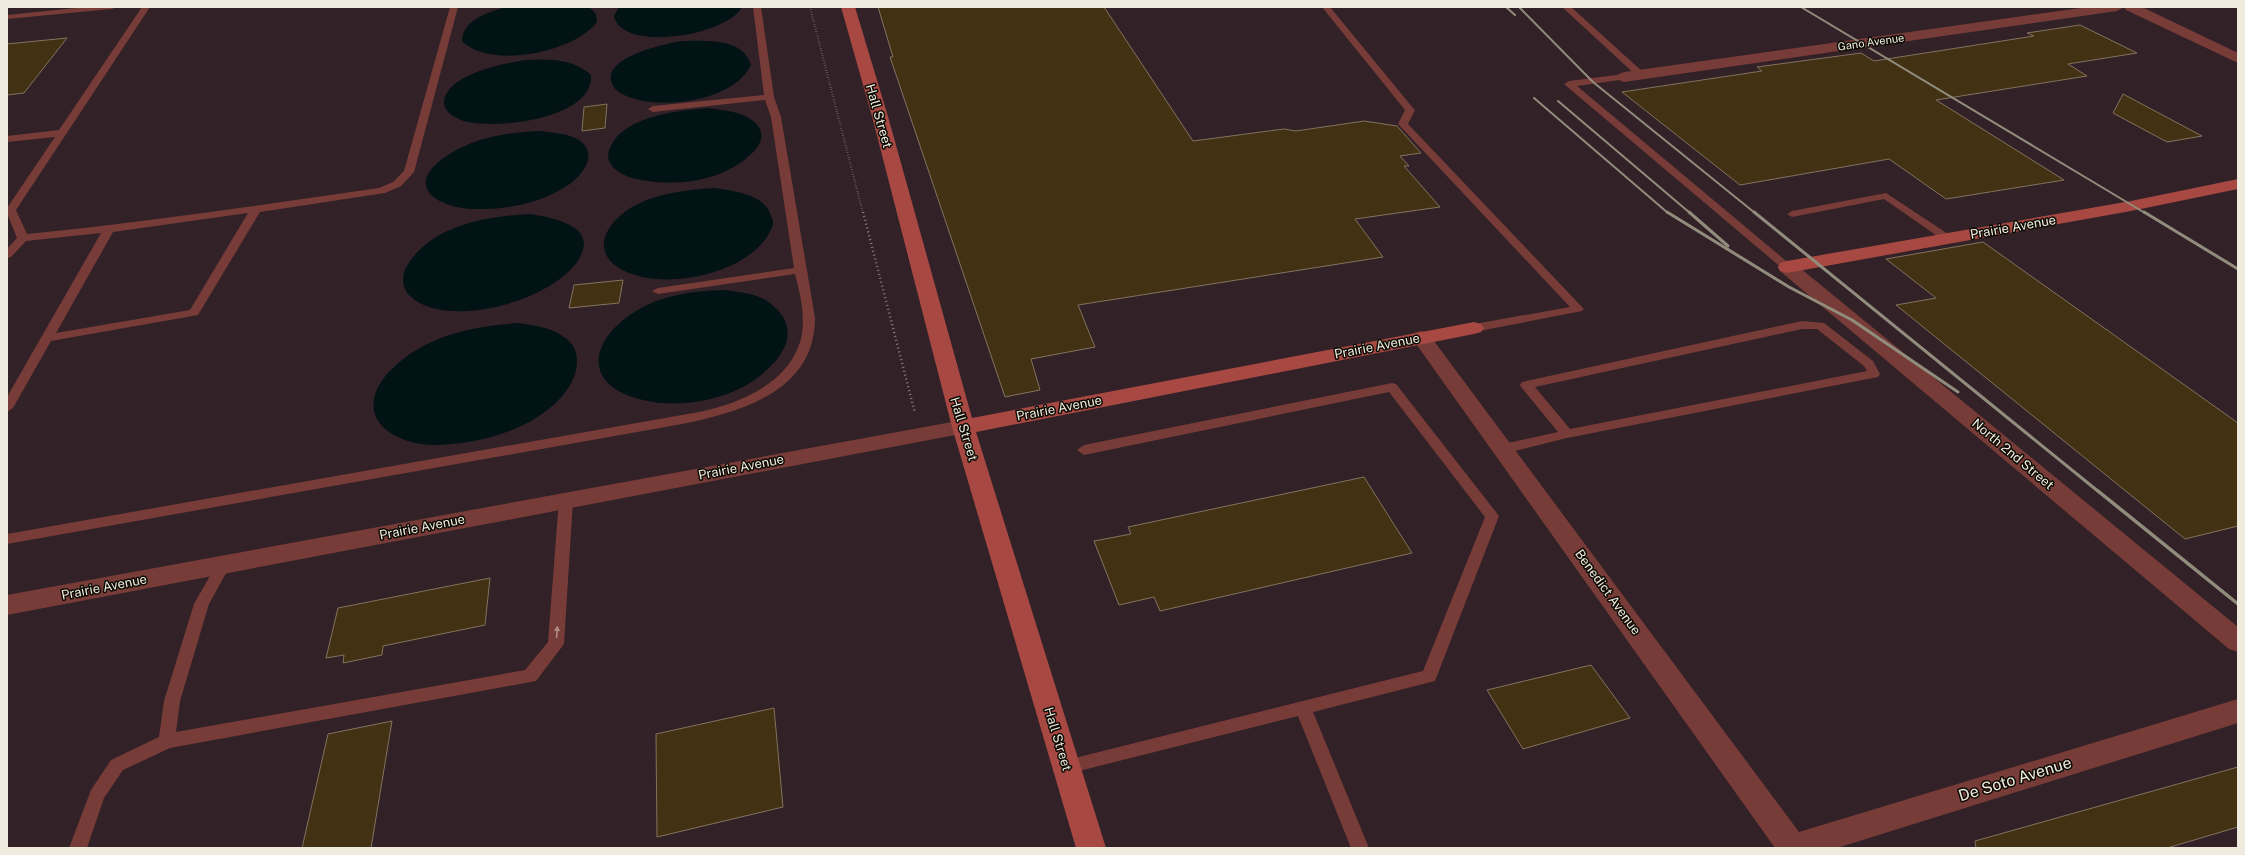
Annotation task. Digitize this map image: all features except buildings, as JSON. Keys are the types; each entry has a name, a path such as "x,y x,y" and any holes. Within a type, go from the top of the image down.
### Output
{"main road":[{"name":"Hall Street","path":"848,7 881,120 963,427 1091,848"},
{"name":"Prairie Avenue","path":"1787,267 2238,184"},
{"name":"Prairie Avenue","path":"963,427 1421,337 1474,328"}],"street":[{"name":"Gano Avenue","path":"1624,77 2117,7"},
{"path":"2131,7 2238,59"},
{"name":"North 2nd Street","path":"1787,267 2238,642"},
{"name":"Benedict Avenue","path":"1421,337 1793,848"},
{"name":"Prairie Avenue","path":"7,605 963,427"},
{"name":"De Soto Avenue","path":"1793,848 2238,711"}],"lane":[{"path":"7,17 112,7"},
{"path":"23,238 12,210 12,202 62,133 146,7"},
{"path":"7,255 23,238 109,229 381,191 397,184 409,172 454,7"},
{"path":"7,539 674,422 728,410 759,396 782,379 801,356 808,334 806,292 800,270 776,117 769,96 757,7"},
{"path":"1326,7 1376,66 1410,110 1403,124 1578,309 1474,328"},
{"path":"1566,7 1641,75"},
{"path":"1624,77 1569,84 1787,267"},
{"path":"653,109 769,96"},
{"path":"7,139 62,133"},
{"path":"1792,214 1886,196 1947,238"},
{"path":"47,338 194,313 256,209"},
{"path":"7,408 109,229"},
{"path":"658,291 800,270"},
{"path":"1503,449 1567,434 1874,374 1869,364 1820,326 1802,325 1526,385 1567,434"},
{"path":"1067,767 1429,676 1492,516 1392,387 1084,450"},
{"path":"78,848 96,795 117,765 167,741 530,676 556,644 566,500"},
{"path":"167,741 172,701 202,604 224,564"},
{"path":"1303,708 1360,848"}],"path":[{"path":"810,7 912,401"}],"shaded area":[{"path":"7,7 2238,7 2238,848 7,848"},
{"path":"506,7 589,7 596,14 597,22 586,33 571,42 532,54 511,56 492,54 475,50 462,41 463,34 471,22 492,11"},
{"path":"619,7 742,7 732,17 717,26 697,32 675,36 654,37 635,34 621,27 614,16"},
{"path":"681,41 712,41 732,45 740,49 747,56 751,65 742,78 728,88 712,95 693,100 654,102 637,99 622,94 613,86 611,80 612,72 618,64 627,58 651,48"},
{"path":"524,60 551,60 576,65 591,75 588,90 577,102 560,111 540,118 519,122 497,124 464,121 452,115 445,107 444,104 446,94 453,85 463,78 502,64"},
{"path":"709,108 733,112 747,117 757,124 761,132 761,140 750,156 732,168 704,179 673,183 641,180 619,172 612,167 608,156 610,148 618,136 628,128 640,121 654,116"},
{"path":"541,131 575,138 585,146 588,152 586,166 582,172 571,183 555,193 534,201 511,207 488,209 463,208 450,205 438,200 430,194 426,186 427,177 434,166 458,149 481,140 504,134"},
{"path":"715,188 739,192 756,198 768,209 772,217 773,226 762,244 746,257 725,268 702,275 678,279 655,279 633,275 616,266 608,257 604,249 605,237 613,223 637,204 668,194"},
{"path":"530,214 547,217 567,224 576,229 581,235 584,243 582,253 571,270 552,284 529,296 503,305 476,310 450,311 427,306 410,296 405,290 403,278 407,266 417,252 430,241 461,225 496,217"},
{"path":"723,290 761,297 782,315 787,327 787,339 783,350 776,361 766,371 755,380 732,392 707,400 694,402 668,403 643,400 623,393 609,384 601,373 599,361 601,348 609,335 620,323 636,311 656,301 700,291"},
{"path":"519,323 543,327 554,331 569,341 574,347 576,353 576,371 572,382 557,402 548,410 527,423 506,432 485,439 453,444 431,445 410,442 399,438 381,425 376,417 373,407 378,387 388,373 410,354 436,340 459,332 495,325"}],"railway":[{"path":"1506,7 1515,15"},
{"path":"1519,7 1593,82 1755,213"},
{"path":"1801,7 2145,213"},
{"path":"1534,98 1668,213"},
{"path":"1558,101 1690,213"},
{"path":"1667,212 1789,287 1852,320 1958,392"},
{"path":"1689,212 1728,246"},
{"path":"1754,212 2099,492"},
{"path":"2144,212 2238,269"},
{"path":"2098,491 2238,604"}]}
